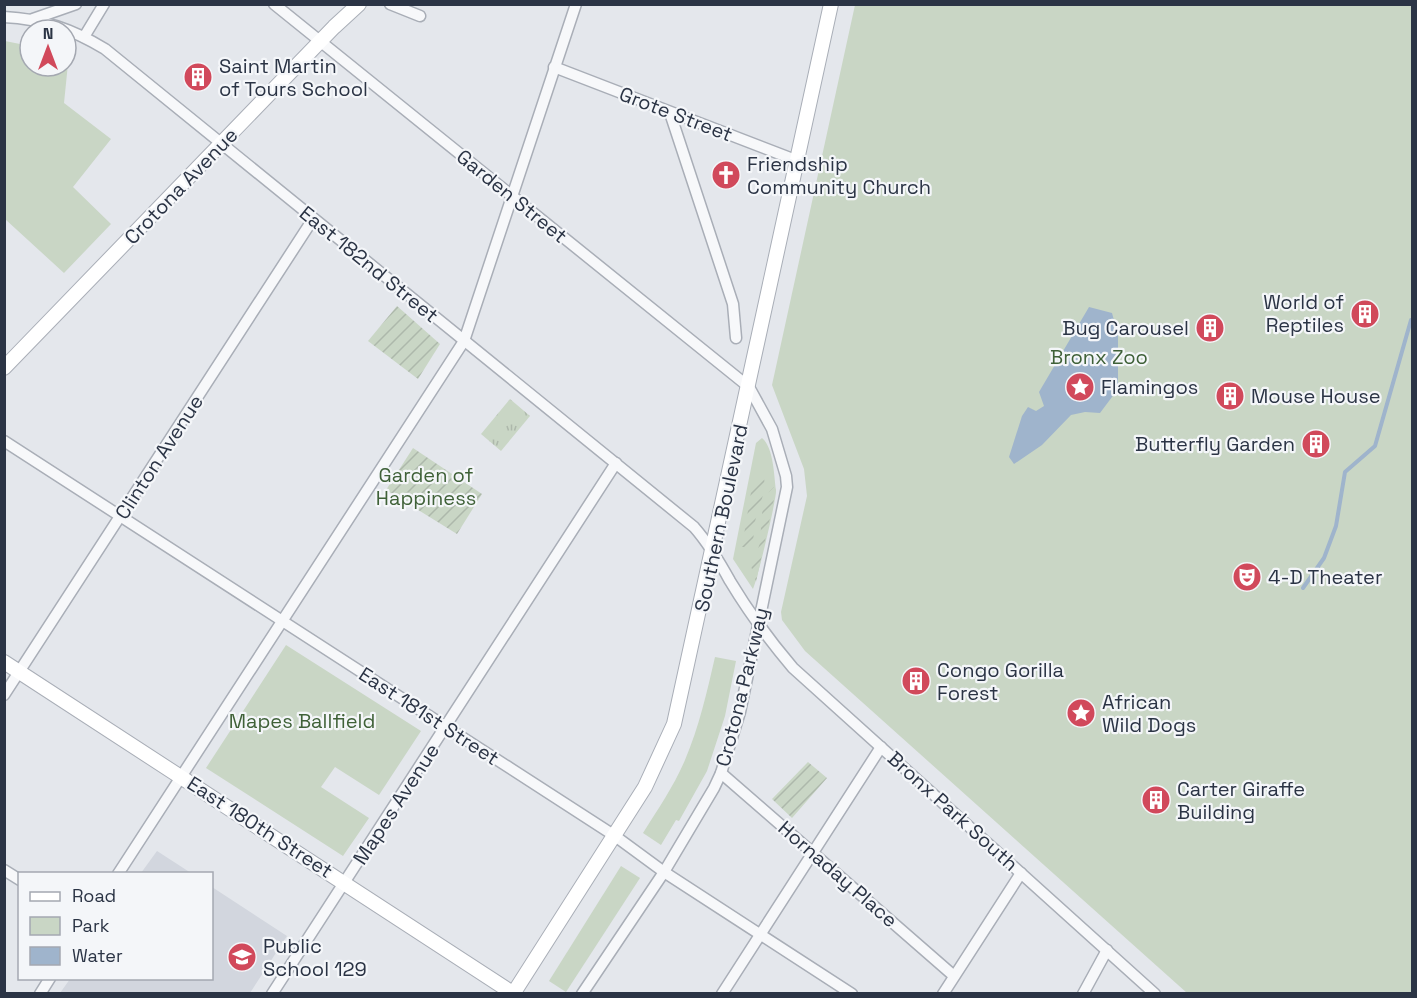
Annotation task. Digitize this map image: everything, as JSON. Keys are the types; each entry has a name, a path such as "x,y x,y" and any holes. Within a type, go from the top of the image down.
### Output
{"main road":[{"name":"Crotona Avenue","path":"4,368 320,41 359,4"},
{"name":"Southern Boulevard","path":"514,993 657,766 674,724 750,387 831,4"},
{"name":"East 180th Street","path":"4,662 514,993"}],"street":[{"path":"36,18 76,4"},
{"path":"84,37 104,4"},
{"name":"Garden Street","path":"274,4 750,387"},
{"path":"390,4 420,16"},
{"path":"119,872 464,341 576,4"},
{"name":"East 182nd Street","path":"4,16 23,18"},
{"name":"East 182nd Street","path":"78,34 105,50 694,527 714,549"},
{"name":"Grote Street","path":"554,67 798,161"},
{"path":"670,113 734,304 736,338"},
{"name":"Clinton Avenue","path":"4,695 313,219"},
{"name":"Crotona Parkway","path":"582,993 664,872 721,773 740,712 787,487 786,476 771,429 750,387"},
{"name":"East 181st Street","path":"4,441 615,836 664,872 852,993"},
{"name":"Mapes Avenue","path":"272,993 616,464"},
{"name":"Bronx Park South","path":"714,549 730,581 770,642 793,668 1155,993"},
{"path":"722,993 881,747"},
{"name":"Hornaday Place","path":"721,773 954,976"},
{"path":"4,870 18,879"},
{"path":"943,993 1021,873"},
{"path":"1083,993 1107,950"},
{"path":"40,993 49,980"}],"shaded area":[{"path":"157,851 189,872 142,872"},
{"name":"Public School 129","path":"213,888 287,936 250,993 60,993 69,980 213,980"}],"green space":[{"name":"Bronx Zoo","path":"855,5 1412,5 1412,993 1187,993 805,651 782,620 781,612 807,496 804,469 772,385"},
{"path":"5,41 18,44 18,78 67,78 64,103 111,139 73,187 111,224 64,273 5,219"},
{"path":"397,306 440,344 418,379 368,341"},
{"path":"510,399 530,416 501,451 481,434"},
{"path":"762,438 771,455 776,490 766,541 753,589 733,559 756,443"},
{"name":"Garden of Happiness","path":"413,448 482,494 457,534 386,490"},
{"path":"760,475 764,478 764,491 755,523 753,541 749,547 742,547 753,480"},
{"path":"774,487 776,490 756,582 751,566 760,543 761,521 766,498"},
{"name":"Mapes Ballfield","path":"286,645 421,731 379,795 335,767 321,787 369,818 343,856 206,768"},
{"path":"715,657 736,661 725,716 707,771 679,821 676,820 661,845 643,833 671,788 690,748"},
{"path":"808,762 827,778 792,818 772,799"},
{"path":"621,866 640,878 566,992 549,981"}],"water":[{"name":"Flamingos","path":"1089,307 1112,313 1118,335 1118,389 1100,413 1085,412 1071,415 1042,445 1014,464 1009,457 1022,416 1028,407 1036,411 1044,406 1039,392"}],"waterway":[{"path":"1303,588 1324,558 1336,526 1345,472 1375,446 1411,320"}],"place":[{"name":"Saint Martin of Tours School","path":"198,77"},
{"name":"Friendship Community Church","path":"726,175"},
{"name":"World of Reptiles","path":"1365,314"},
{"name":"Bug Carousel","path":"1210,328"},
{"name":"Flamingos","path":"1080,387"},
{"name":"Mouse House","path":"1230,396"},
{"name":"Butterfly Garden","path":"1316,444"},
{"name":"4-D Theater","path":"1247,577"},
{"name":"Congo Gorilla Forest","path":"916,681"},
{"name":"African Wild Dogs","path":"1081,713"},
{"name":"Carter Giraffe Building","path":"1156,800"},
{"name":"Public School 129","path":"242,957"}]}
